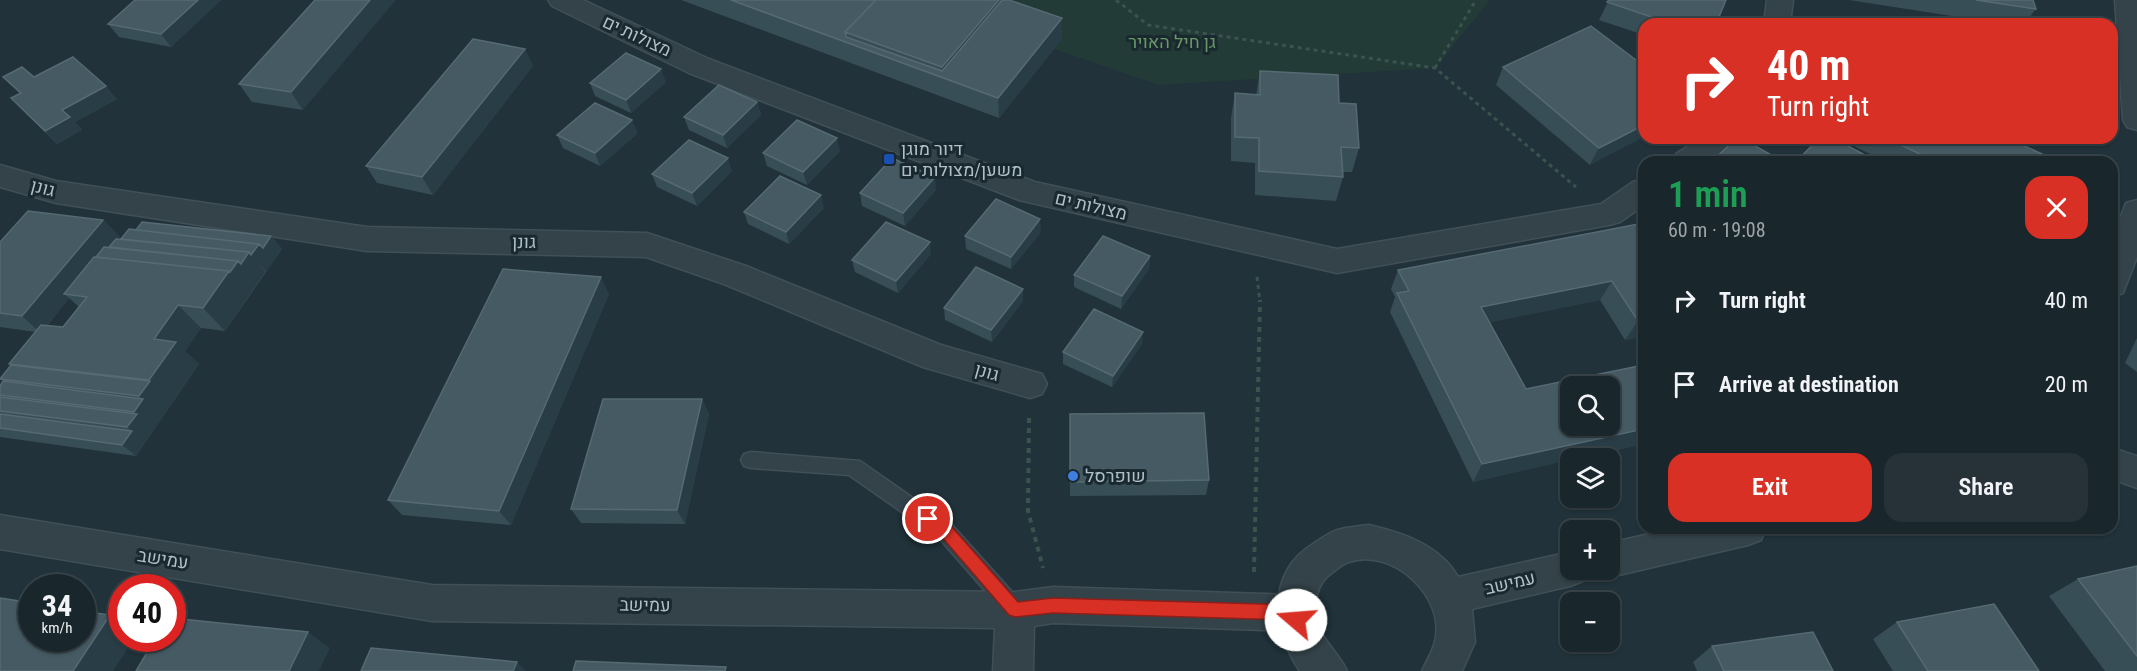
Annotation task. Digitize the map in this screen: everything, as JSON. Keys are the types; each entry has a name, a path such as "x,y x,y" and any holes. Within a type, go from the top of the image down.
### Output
{"street":[{"name":"מצולות ים","path":"561,0 699,66 1030,192 1337,261 1609,214 1638,194"},
{"path":"1778,18 1780,0"},
{"path":"2128,0 2137,120"},
{"path":"1695,156 1712,144"},
{"name":"גונן","path":"0,176 56,192 368,239 647,244 735,275 935,357 1030,384"},
{"path":"2118,266 2137,211"},
{"path":"2118,465 2137,472"},
{"name":"עמישב","path":"0,532 432,603 1015,610 1053,605 1296,613"},
{"path":"1620,558 1722,534"},
{"path":"1327,671 1304,643 1296,613 1296,594 1306,572 1324,554 1347,545 1374,543 1400,550 1424,564 1444,585 1455,610 1458,635 1452,657 1442,671"},
{"name":"עמישב","path":"1449,597 1560,571"},
{"path":"1013,671 1015,610"}],"lane":[{"path":"751,460 853,466 946,532 1015,610"}],"path":[{"path":"1116,0 1148,25 1435,68 1609,214"},
{"path":"1435,68 1476,0"},
{"path":"1253,612 1261,312"},
{"path":"1030,384 1028,511 1053,605"}],"green space":[{"name":"גן חיל האויר","path":"911,0 1490,0 1435,68 1159,85"}],"building":[{"path":"135,0 198,0 161,34 108,24"},
{"path":"315,0 370,0 291,92 239,84"},
{"path":"731,0 876,0 845,32 846,37 942,71 1002,0 1009,0 1062,18 998,98"},
{"path":"876,0 999,0 942,67 845,32"},
{"path":"1609,0 1726,0 1718,18 1654,18 1607,2"},
{"path":"1976,0 2033,0 2036,9"},
{"path":"1591,26 1638,61 1638,128 1599,148 1503,67"},
{"path":"473,39 525,49 422,177 366,166"},
{"path":"626,53 661,69 626,100 590,83"},
{"path":"73,57 106,86 62,110 70,117 45,131 11,98 21,93 3,77 22,67 34,77"},
{"path":"1260,71 1338,75 1339,103 1356,104 1359,148 1341,147 1343,177 1259,171 1259,138 1235,137 1235,93 1260,95"},
{"path":"719,85 757,102 723,135 684,117"},
{"path":"595,103 632,120 595,153 557,135"},
{"path":"797,120 837,138 803,172 763,153"},
{"path":"689,140 728,158 692,193 652,174"},
{"path":"1730,144 1752,144 1773,156 1718,156"},
{"path":"1813,144 1844,144 1867,156 1802,156"},
{"path":"1899,144 2020,144 2047,156 1924,156"},
{"path":"892,158 935,177 903,213 860,193"},
{"path":"780,176 821,195 786,232 744,212"},
{"path":"996,199 1040,219 1011,257 965,236"},
{"path":"28,211 103,220 22,316 0,313 0,242"},
{"path":"142,222 271,236 263,248 259,244 136,230"},
{"path":"886,222 930,242 896,281 852,260"},
{"path":"1638,224 1638,321 1612,281 1481,307 1526,389 1560,382 1560,436 1612,436 1482,464 1397,293 1409,291 1398,270"},
{"path":"129,229 259,244 251,255 249,252 121,239"},
{"path":"1103,236 1150,256 1122,296 1074,275"},
{"path":"116,239 249,252 241,264 238,261 109,247"},
{"path":"104,247 238,261 230,272 96,257"},
{"path":"94,257 229,271 203,308 178,305 154,339 176,342 149,380 9,364 41,325 63,327 87,297 64,294"},
{"path":"976,267 1023,289 991,330 944,308"},
{"path":"503,269 601,277 499,511 388,500"},
{"path":"1094,309 1143,332 1113,376 1063,352"},
{"path":"11,365 150,381 139,396 0,379"},
{"path":"1638,366 1638,430 1620,434 1620,376 1590,376"},
{"path":"3,381 143,399 134,412 0,395 0,386"},
{"path":"0,397 137,414 127,427 0,411"},
{"path":"603,399 702,399 677,510 571,509"},
{"path":"1204,413 1209,480 1070,482 1070,414"},
{"path":"0,414 132,431 122,445 0,428"},
{"path":"2137,566 2137,656 2078,579"},
{"path":"0,598 18,601 18,652 86,652 73,671 0,671"},
{"path":"1994,604 2039,671 1928,671 1897,622"},
{"path":"96,613 108,615 96,636"},
{"path":"186,619 308,632 289,671 136,671 147,652 186,652"},
{"path":"1813,632 1833,671 1724,671 1712,646"},
{"path":"371,648 517,662 513,671 361,671"},
{"path":"576,661 726,667 725,671 573,671"}],"place":[{"name":"דיור מוגן משען/מצולות ים","path":"889,159"},
{"name":"שופרסל","path":"1073,476"}],"route":[{"path":"928,519 946,532 1015,610 1053,605 1296,613 1296,620"}]}
